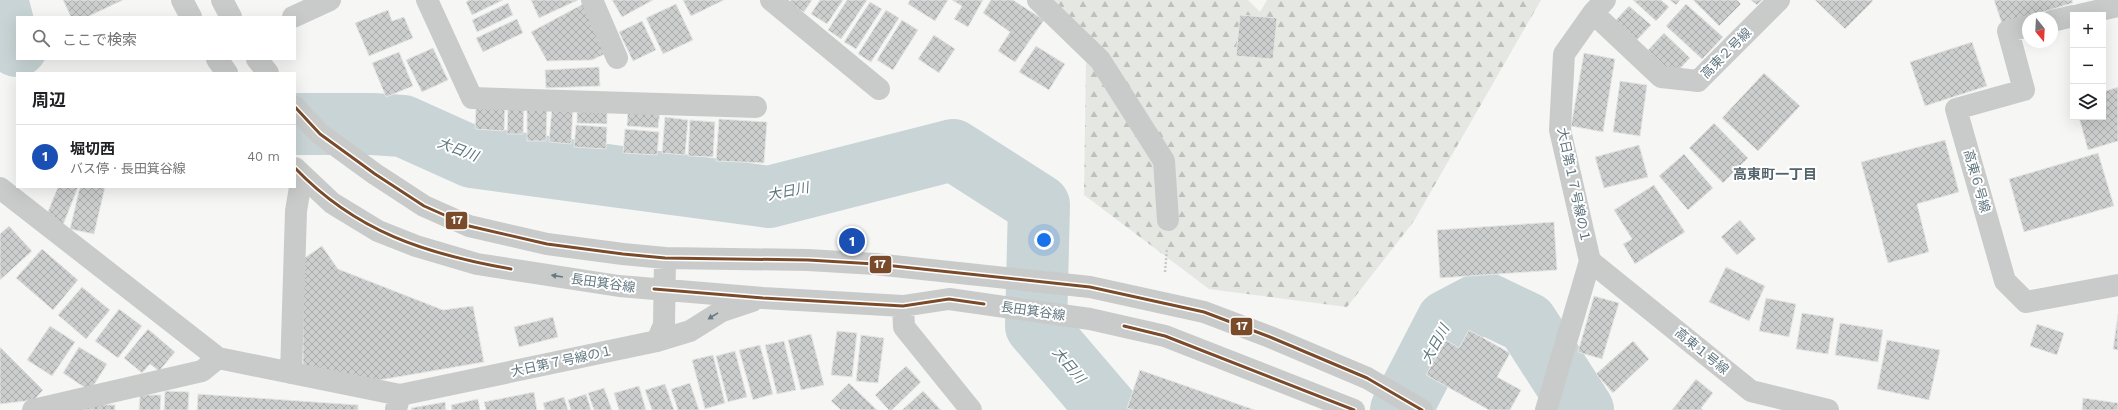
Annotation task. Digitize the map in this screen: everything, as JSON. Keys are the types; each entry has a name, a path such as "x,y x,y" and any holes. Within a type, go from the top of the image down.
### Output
{"street":[{"path":"182,0 190,16"},
{"path":"222,0 230,16"},
{"path":"295,16 330,0"},
{"path":"427,0 472,98 756,107"},
{"path":"592,0 617,58"},
{"path":"771,0 879,89"},
{"path":"1038,0 1100,60 1164,161 1168,220"},
{"name":"高東２号線","path":"1599,6 1661,77 1698,81 1779,0"},
{"name":"大日第１７号線の１","path":"1590,262 1560,130 1564,54 1599,6"},
{"path":"2092,12 2118,6"},
{"path":"2058,20 2070,17"},
{"name":"高東６号線","path":"2022,28 2008,31 2024,90 1956,109 2006,281 2026,302 2118,286"},
{"path":"218,60 226,72"},
{"path":"258,60 267,72"},
{"path":"298,110 320,134 375,174 424,206 469,226 547,244 665,258 808,260 915,268 1090,287 1204,312 1270,337 1367,378 1422,410"},
{"path":"291,374 298,171"},
{"name":"長田箕谷線","path":"298,171 332,203 378,231 416,246 484,265 619,286 763,298 910,305 950,299 1090,319 1165,336 1352,409"},
{"path":"0,188 218,358 291,374 398,403"},
{"path":"657,341 664,325 665,258"},
{"path":"1546,410 1590,262"},
{"name":"高東１号線","path":"1590,262 1751,391 1828,410"},
{"name":"大日第７号線の１","path":"398,403 657,341 690,330 722,311 763,298"},
{"path":"910,305 904,327 971,410"},
{"path":"32,410 202,370 218,358"}],"green space":[{"path":"1044,0 1248,0 1260,12 1267,0 1541,0 1414,221 1347,307 1209,289 1084,195 1086,61"}],"building":[{"path":"63,0 123,0 89,16 71,16"},
{"path":"469,0 503,0 472,15 466,2"},
{"path":"531,0 578,0 539,18"},
{"path":"612,0 653,0 622,17"},
{"path":"683,0 724,0 691,16"},
{"path":"791,0 812,0 804,12 789,3"},
{"path":"820,0 843,0 827,24 811,14"},
{"path":"847,0 867,0 841,39 828,30"},
{"path":"910,0 948,0 935,21 908,4"},
{"path":"952,0 983,0 968,27 954,19 962,6"},
{"path":"991,0 1013,0 1044,20 1015,62 998,51 1010,32 983,13"},
{"path":"1633,0 1661,0 1669,7 1656,21"},
{"path":"1670,0 1680,0 1676,5"},
{"path":"1693,0 1737,0 1741,4 1719,26"},
{"path":"1751,0 1762,0 1757,5"},
{"path":"1815,0 1872,0 1873,1 1845,29"},
{"path":"1994,0 2072,0 2073,3 2043,12 2022,12 2022,18 2002,24"},
{"path":"870,2 882,9 856,49 844,42"},
{"path":"508,3 513,15 477,32 472,20"},
{"path":"583,4 609,52 592,60 547,61 531,32"},
{"path":"676,4 693,40 663,54 646,18"},
{"path":"1686,4 1723,37 1702,59 1666,26"},
{"path":"1629,6 1651,25 1636,41 1615,21"},
{"path":"388,10 392,21 404,17 413,38 369,56 355,23"},
{"path":"886,10 899,18 871,62 858,54"},
{"path":"1240,15 1277,18 1273,59 1236,56"},
{"path":"517,19 523,33 483,52 476,38"},
{"path":"902,20 918,30 893,70 877,60"},
{"path":"642,21 656,50 633,61 619,32"},
{"path":"1664,33 1690,58 1674,75 1648,50"},
{"path":"934,35 955,49 939,73 918,59"},
{"path":"1972,42 1987,86 1925,106 1910,62"},
{"path":"1036,46 1065,64 1049,90 1019,72"},
{"path":"433,48 448,80 422,92 406,60"},
{"path":"399,52 413,86 386,97 372,63"},
{"path":"1584,53 1615,59 1603,132 1571,126"},
{"path":"599,67 600,86 546,88 545,70"},
{"path":"1764,73 1800,106 1758,151 1722,118"},
{"path":"1620,81 1647,85 1640,136 1613,132"},
{"path":"2118,87 2118,141 2088,150 2080,120 2106,120 2106,91"},
{"path":"476,106 505,107 504,131 475,129"},
{"path":"508,106 524,106 523,134 507,134"},
{"path":"552,107 573,109 571,144 549,142"},
{"path":"527,108 547,109 546,141 527,141"},
{"path":"577,108 607,109 607,124 577,123"},
{"path":"628,108 660,110 658,128 627,126"},
{"path":"665,117 688,120 685,155 662,153"},
{"path":"719,119 767,122 764,163 716,161"},
{"path":"690,120 715,122 713,157 688,156"},
{"path":"1714,123 1748,158 1723,183 1689,148"},
{"path":"576,125 607,127 606,149 574,147"},
{"path":"625,129 659,132 657,155 623,153"},
{"path":"1945,140 1959,192 1917,204 1929,252 1888,263 1861,162"},
{"path":"1639,145 1648,177 1604,188 1595,157"},
{"path":"2098,153 2114,206 2024,232 2009,179"},
{"path":"1684,154 1713,188 1688,210 1659,176"},
{"path":"1654,185 1685,232 1635,264 1623,244 1632,239 1614,210"},
{"path":"58,188 78,188 63,225 45,219"},
{"path":"80,188 105,188 94,234 70,229"},
{"path":"1740,220 1756,239 1737,255 1721,237"},
{"path":"1554,222 1557,270 1440,278 1437,230"},
{"path":"9,226 32,251 0,280 0,234"},
{"path":"322,246 338,269 443,310 473,306 484,362 368,382 303,368 303,259"},
{"path":"42,249 78,280 53,310 16,278"},
{"path":"1726,267 1765,286 1749,321 1709,302"},
{"path":"82,287 110,310 86,339 58,315"},
{"path":"1594,296 1619,303 1602,359 1578,352"},
{"path":"1766,298 1796,304 1789,337 1759,331"},
{"path":"119,309 142,326 118,358 95,341"},
{"path":"1802,313 1834,318 1828,354 1796,349"},
{"path":"2118,314 2118,350 2113,349"},
{"path":"553,317 558,337 519,347 514,327"},
{"path":"1840,323 1883,330 1878,362 1835,355"},
{"path":"2037,324 2064,333 2057,355 2030,346"},
{"path":"50,326 75,342 52,376 27,360"},
{"path":"148,329 175,352 159,371 150,364 142,373 124,358"},
{"path":"1469,330 1510,353 1497,377 1521,390 1510,410 1489,410 1426,375 1446,340 1459,348"},
{"path":"837,331 857,333 852,377 831,375"},
{"path":"811,334 824,385 801,390 788,340"},
{"path":"861,335 884,338 878,383 856,381"},
{"path":"1887,340 1940,350 1929,400 1877,389"},
{"path":"784,341 796,390 777,394 765,345"},
{"path":"1633,341 1649,359 1613,393 1596,374"},
{"path":"760,345 773,394 753,400 739,350"},
{"path":"0,347 43,390 34,400 0,404"},
{"path":"79,347 107,364 90,391 63,373"},
{"path":"735,351 747,397 728,402 716,356"},
{"path":"713,355 725,403 705,409 692,360"},
{"path":"906,366 921,382 892,410 889,410 875,395"},
{"path":"1140,370 1255,410 1133,410 1127,408"},
{"path":"1696,379 1713,393 1701,408 1703,410 1672,410"},
{"path":"690,383 699,410 678,410 671,389"},
{"path":"849,383 877,410 841,410 831,401"},
{"path":"665,384 674,410 652,410 645,390"},
{"path":"639,386 646,410 619,410 614,393"},
{"path":"604,388 612,410 594,410 588,393"},
{"path":"165,391 189,392 188,410 164,410"},
{"path":"923,391 941,410 902,410"},
{"path":"534,392 537,410 486,410 484,402"},
{"path":"198,394 358,405 358,410 197,410"},
{"path":"586,394 591,410 571,410 568,400"},
{"path":"140,395 161,395 160,410 139,410"},
{"path":"564,397 568,410 545,410 543,403"},
{"path":"2083,398 2118,403 2118,410 2082,410"},
{"path":"478,399 480,410 452,410 451,405"},
{"path":"445,402 446,410 412,410 411,408"},
{"path":"73,404 115,405 115,410 73,410"}],"waterway":[{"name":"大日川","path":"0,11 7,38 16,45"},
{"name":"大日川","path":"296,124 372,124 403,126 472,157 769,197 953,150 1039,205 1036,326 1108,410"},
{"name":"大日川","path":"1401,410 1447,321 1483,302 1527,323 1583,410"}],"transit line":[{"name":"17","path":"296,108 320,134 375,174 424,206 469,226 547,244 623,254 665,258 808,260 875,264 1090,287 1204,312 1270,337 1367,378 1422,410"},
{"name":"17","path":"296,169 318,190 343,209 394,237 450,256 511,269"},
{"name":"17","path":"654,289 763,298 903,306 949,299 984,304"},
{"name":"17","path":"1124,326 1165,336 1354,410"}],"place":[{"name":"堀切西","path":"852,241"}],"district":[{"name":"高東町一丁目","path":"1775,174"}]}
